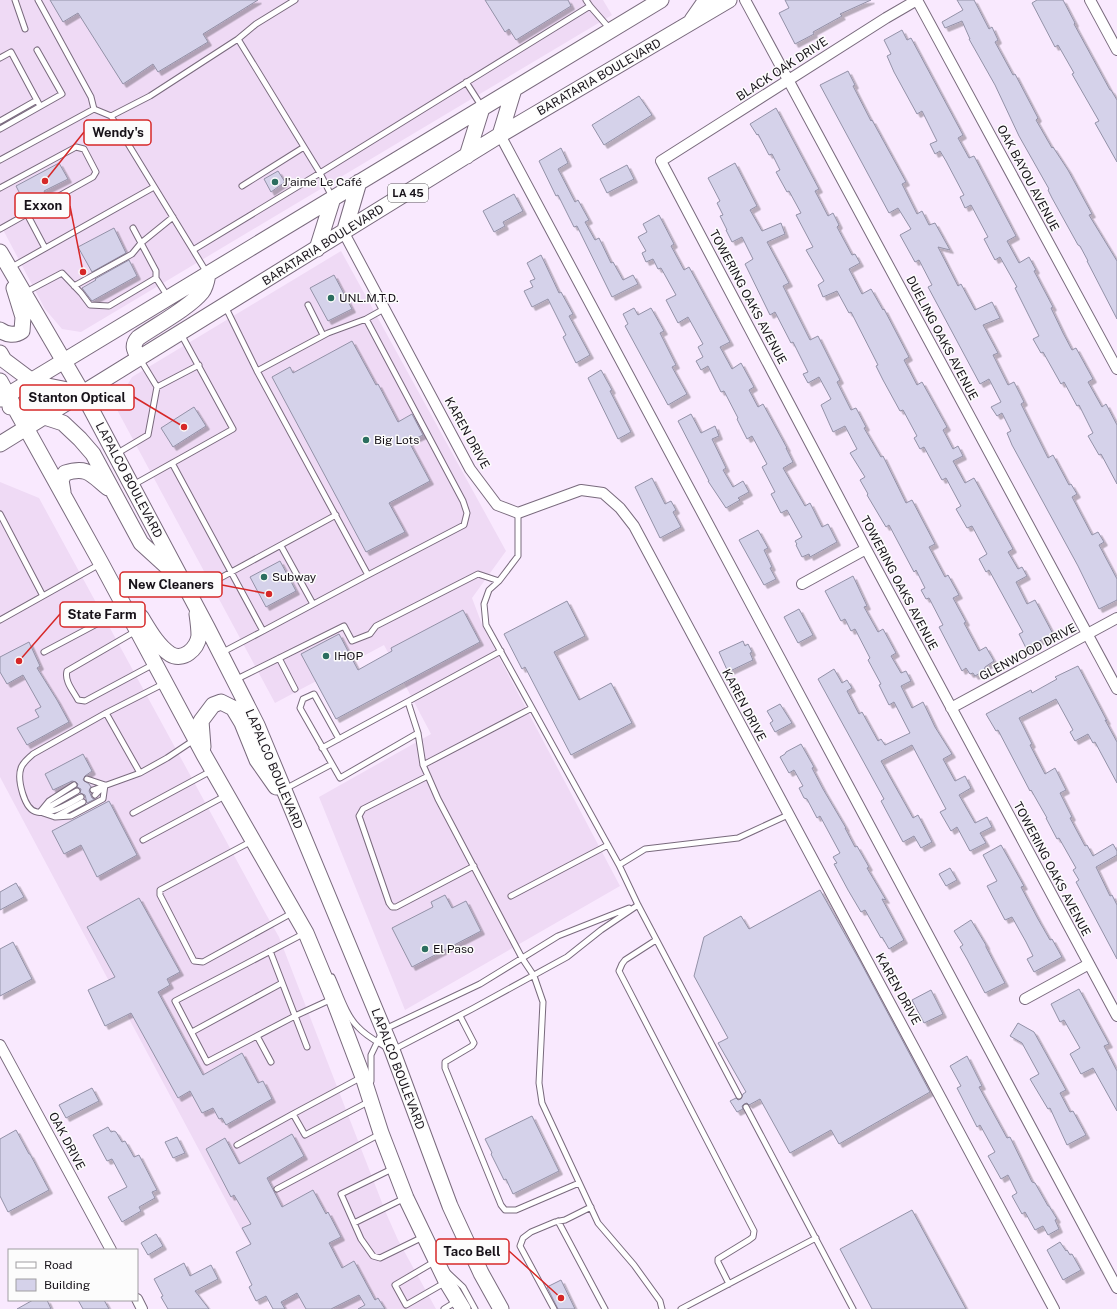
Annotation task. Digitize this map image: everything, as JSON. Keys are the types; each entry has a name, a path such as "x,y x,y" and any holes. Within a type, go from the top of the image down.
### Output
{"main road":[{"name":"LA 45","path":"5,402 32,381 64,361 661,0"},
{"path":"689,24 706,0"},
{"name":"BARATARIA BOULEVARD","path":"0,444 84,391 344,233 500,135 729,0"},
{"path":"500,135 514,89"},
{"path":"467,156 482,108"},
{"path":"344,233 359,182"},
{"path":"317,249 333,198"},
{"name":"LAPALCO BOULEVARD","path":"0,252 4,264 84,391 115,455 221,653 257,725 284,789 380,1036 392,1050 450,1206 481,1273 501,1309"},
{"path":"0,330 8,334 15,335 22,331 23,328 23,317 4,264"},
{"path":"140,358 134,349 134,342 190,303 202,291 207,281 208,274"},
{"path":"0,353 4,360 38,384 68,390 84,391"},
{"path":"0,380 5,402 26,428 64,494 204,755 311,937 363,1076 381,1133 406,1198 446,1282 460,1305"},
{"path":"5,402 63,423 93,454 141,543 190,595 198,637 195,646 189,653 181,657 171,655 162,647 129,599 101,563"},
{"path":"64,494 61,480 64,473 76,469 89,472 116,495"},
{"path":"204,755 201,721 213,705 221,702 233,708 242,723 257,760 292,810"}],"street":[{"name":"DUELING OAKS AVENUE","path":"745,0 1117,689"},
{"name":"BLACK OAK DRIVE","path":"661,161 886,18 917,0"},
{"name":"OAK BAYOU AVENUE","path":"917,0 1117,369"},
{"path":"1090,0 1117,50"},
{"path":"500,135 1117,1288"},
{"name":"TOWERING OAKS AVENUE","path":"661,161 866,549 1117,1016"},
{"name":"KAREN DRIVE","path":"344,233 470,469 497,505 518,512 581,490 603,493 620,508 634,526 1054,1309"},
{"path":"802,584 866,549"},
{"name":"GLENWOOD DRIVE","path":"951,708 1117,618"},
{"path":"1025,999 1089,964"},
{"name":"OAK DRIVE","path":"0,1045 109,1249"}],"lane":[{"path":"15,0 25,29"},
{"path":"38,0 91,97 94,109"},
{"path":"111,116 150,96 238,39 256,24 295,0"},
{"path":"586,0 611,30"},
{"path":"193,250 590,6"},
{"path":"238,39 320,173 333,198"},
{"path":"0,129 62,94 37,50"},
{"path":"0,58 11,52 40,106"},
{"path":"466,82 482,108"},
{"path":"0,121 37,100"},
{"path":"94,109 111,116 208,274"},
{"path":"0,160 94,109"},
{"path":"0,188 76,147 84,149 96,172 93,177 0,229"},
{"path":"242,186 304,147"},
{"path":"4,264 46,248 154,187"},
{"path":"27,214 46,248"},
{"path":"74,286 132,254 141,243 173,217"},
{"path":"133,228 156,271 156,278 169,298"},
{"path":"24,294 62,273 90,305 109,306 156,278"},
{"path":"225,305 257,372 368,575"},
{"path":"308,305 323,335"},
{"path":"257,372 323,335 366,319 384,309"},
{"path":"221,653 464,525 467,513 463,501 366,319"},
{"path":"132,485 233,429 180,333"},
{"path":"115,455 148,435 157,387 140,358"},
{"path":"157,387 198,365"},
{"path":"172,463 263,631"},
{"path":"518,512 518,556 499,581 489,590 484,604 486,624 619,865 656,940 740,1096"},
{"path":"0,514 43,596"},
{"path":"190,595 336,515"},
{"path":"281,546 313,604"},
{"path":"0,620 101,563"},
{"path":"235,681 344,626 352,641 370,634 376,626 478,574 499,581"},
{"path":"44,652 126,608"},
{"path":"137,630 70,669 66,675 67,680 78,700 85,701 155,663"},
{"path":"322,748 501,651"},
{"path":"279,658 295,689"},
{"path":"105,785 103,799 71,816 55,816 31,810 20,787 19,775 24,762 33,754 108,712 166,683"},
{"path":"339,739 314,694 303,699 300,708 340,778 418,733"},
{"path":"408,702 418,733 423,765 438,798 522,958 534,976 543,1002 539,1084 542,1103 598,1223 634,1265 660,1301 662,1309"},
{"path":"423,765 532,708"},
{"path":"108,712 140,773"},
{"path":"94,792 105,785 140,773 196,739"},
{"path":"284,789 332,764"},
{"path":"132,813 213,770"},
{"path":"428,776 363,809 359,816 389,903 392,907 396,907 474,866"},
{"path":"86,779 105,785"},
{"path":"40,812 49,801 74,785"},
{"path":"90,785 105,785"},
{"path":"40,812 77,791"},
{"path":"143,840 228,794"},
{"path":"40,812 54,810 82,799 55,816"},
{"path":"619,865 645,849 738,838 788,815"},
{"path":"254,840 160,890 160,895 194,961 203,962 295,912"},
{"path":"511,896 608,845"},
{"path":"329,970 350,1018 356,1026 370,1038 380,1036 480,984 558,936 638,905"},
{"path":"392,1050 460,1016 567,957 601,930 638,905"},
{"path":"311,937 270,951 175,1001 207,1062 333,998"},
{"path":"656,940 625,960 619,971 754,1231 753,1237 718,1259 718,1262 729,1284"},
{"path":"270,951 307,1047"},
{"path":"192,1032 282,983"},
{"path":"460,1016 474,1043 472,1046 445,1062 445,1068 500,1205 505,1210 516,1210 579,1183"},
{"path":"257,1036 271,1062"},
{"path":"376,1115 370,1074 370,1055 380,1036"},
{"path":"237,1145 363,1076"},
{"path":"293,1114 305,1135 371,1100"},
{"path":"746,1107 853,1309"},
{"path":"277,1189 381,1133"},
{"path":"394,1168 341,1194 361,1239 373,1256 380,1258 424,1237"},
{"path":"354,1223 406,1198"},
{"path":"554,1309 520,1246 523,1238 532,1232 558,1221 565,1220 591,1207"},
{"path":"558,1221 604,1309"},
{"path":"681,1309 816,1238"},
{"path":"446,1282 406,1305 396,1285 436,1260 463,1287 475,1309"},
{"path":"444,1309 460,1305"}],"shaded area":[{"path":"0,0 603,0 612,15 81,332 62,329 45,309 0,224"},
{"path":"341,251 506,551 472,598 483,627 620,886 405,1010 319,797 431,734 384,645 275,703 115,406 132,377"},
{"path":"0,482 39,498 279,937 386,1213 398,1240 436,1309 284,1309 0,777"}],"building":[{"path":"50,0 258,0 203,34 208,42 158,72 153,64 123,84 78,13 63,22"},
{"path":"485,0 568,0 571,6 516,40 509,29 505,32"},
{"path":"785,0 871,0 840,14 842,16 795,44 779,13 789,8"},
{"path":"957,0 974,0 989,29 992,27 998,40 995,42 1013,75 1015,74 1038,118 1036,120 1052,148 1053,147 1068,170 1092,214 1089,215 1117,261 1117,319 1080,246 1078,245 1019,136 995,85 969,39 962,21 945,28 942,22 963,10"},
{"path":"1037,0 1063,0 1075,23 1074,24 1117,100 1117,162 1095,123 1099,121 1072,74 1074,73 1058,45 1055,47 1032,3"},
{"path":"902,30 907,40 911,38 963,135 958,138 969,158 974,156 1016,236 1007,241 1019,263 1029,257 1036,270 1034,271 1053,307 1051,308 1063,333 1072,350 1076,348 1093,379 1088,382 1102,407 1106,404 1117,425 1117,484 1101,454 1099,455 1088,436 1093,433 1079,405 1077,406 1064,382 1061,384 1043,352 1041,353 1033,339 1039,336 1015,288 1017,287 1000,257 995,260 984,239 988,237 971,205 965,208 960,197 964,195 940,151 935,154 930,144 937,141 922,111 917,114 894,72 887,56 891,54 884,40"},
{"path":"848,71 855,85 853,86 871,121 872,120 906,182 902,184 917,214 922,211 929,225 935,223 950,250 938,247 958,286 961,284 975,310 992,302 1000,318 983,325 998,353 993,355 1008,385 1014,382 1024,402 1021,404 1048,458 1053,455 1069,485 1071,484 1077,494 1072,497 1092,535 1098,532 1104,542 1099,545 1117,579 1117,600 1099,609 1078,566 1012,445 1007,433 1011,431 1002,413 997,416 991,407 1001,402 989,379 980,384 928,287 932,285 919,260 915,262 900,235 911,229 898,208 889,213 820,85"},
{"path":"639,96 652,115 604,145 592,125"},
{"path":"776,108 819,189 815,191 828,216 833,213 839,225 837,227 852,255 855,254 860,263 849,269 862,294 871,289 883,310 884,309 909,357 904,360 917,385 922,382 947,427 943,430 953,449 958,446 963,456 953,461 965,483 974,478 1013,549 1008,552 1018,569 1022,567 1027,576 1016,582 1027,604 1035,600 1053,634 1026,648 1019,634 1023,632 989,570 986,572 979,559 987,554 972,526 967,528 956,509 961,506 946,478 942,480 924,447 920,449 914,438 917,436 903,410 900,411 883,380 876,366 878,365 851,312 849,313 837,291 823,297 818,285 824,281 806,250 813,247 796,215 801,213 789,191 787,192 776,172 780,170 772,154 769,155 758,134 757,135 750,124"},
{"path":"561,148 568,163 558,169 575,202 578,200 589,220 585,222 595,240 599,238 611,263 613,262 623,280 633,275 638,284 612,297 577,226 574,227 558,195 556,196 539,161"},
{"path":"59,163 68,179 44,191 45,193 37,198 36,196 24,202 16,186"},
{"path":"735,163 757,206 750,210 762,231 781,223 785,234 767,242 789,283 783,286 810,340 818,336 840,380 837,382 851,410 856,408 866,427 864,428 881,457 883,456 906,503 912,500 935,544 929,547 945,577 948,575 959,595 953,598 979,651 986,647 994,661 985,667 984,671 975,676 973,673 970,674 966,668 962,671 939,627 943,625 929,598 926,599 921,590 925,588 916,570 914,572 889,525 886,527 867,495 868,494 860,480 865,477 850,453 857,449 845,426 833,432 821,405 831,399 819,377 808,383 803,374 808,372 793,342 791,343 775,312 770,315 745,264 753,259 742,237 732,242 726,230 720,216 723,215 717,203 720,201 708,178"},
{"path":"627,165 634,179 607,193 600,179"},
{"name":"J'aime Le Café","path":"278,171 285,182 271,192 264,179"},
{"path":"514,194 523,211 503,222 505,226 494,232 483,211"},
{"path":"659,215 674,244 671,246 684,270 689,267 730,342 720,347 732,369 741,363 754,387 749,390 758,407 763,404 787,448 793,462 783,468 805,506 810,503 822,527 828,524 837,542 810,557 809,554 802,557 795,541 802,537 787,510 781,513 771,494 775,492 762,467 767,464 752,436 747,439 724,391 721,392 708,366 701,370 696,361 703,357 698,347 703,344 688,317 678,323 666,300 676,295 661,268 658,269 653,259 646,262 642,253 646,251 638,237 647,232 643,224"},
{"path":"114,228 126,253 92,272 78,247"},
{"path":"541,255 559,293 561,292 573,314 569,316 590,355 576,363 563,337 566,335 548,299 532,307 524,291 533,287 530,281 535,279 527,263"},
{"path":"129,260 137,276 92,301 82,288"},
{"name":"UNL.M.T.D.","path":"334,275 352,309 328,321 310,288"},
{"path":"634,308 638,315 651,308 664,331 660,333 676,365 672,367 687,394 668,405 625,326 628,324 623,314"},
{"path":"352,341 376,385 378,384 398,422 412,414 423,435 409,442 430,481 389,503 405,532 366,552 272,377 290,367 293,373"},
{"path":"601,370 631,432 618,439 588,378"},
{"path":"194,407 206,426 173,447 161,428"},
{"path":"691,414 701,433 715,426 719,436 712,439 726,468 723,470 733,487 743,481 749,492 738,498 740,500 726,508 708,481 678,421"},
{"path":"652,478 665,504 671,501 676,510 673,512 681,527 660,538 635,487"},
{"path":"758,530 768,548 764,550 772,567 770,568 776,579 764,585 739,540"},
{"path":"280,561 296,591 266,607 250,577"},
{"path":"853,576 867,606 864,607 878,632 883,629 896,653 891,656 901,673 906,671 911,681 901,686 912,708 923,702 935,727 952,754 943,759 955,781 965,776 971,788 959,795 975,823 987,817 992,827 980,833 986,843 970,851 957,827 951,831 940,812 946,809 912,745 881,761 913,818 918,815 932,842 921,848 914,836 903,842 881,801 884,799 818,679 834,669 842,683 847,680 852,688 847,691 859,714 862,712 878,741 881,739 885,745 910,733 894,702 889,705 879,685 881,684 868,660 870,658 855,629 851,631 845,619 841,621 825,591"},
{"path":"567,601 585,636 554,652 579,700 611,683 632,723 571,755 525,667 522,669 504,634"},
{"path":"799,609 813,635 798,643 784,617"},
{"path":"463,610 480,642 336,719 301,654 339,634 358,670 392,651 391,648"},
{"path":"743,641 745,646 748,644 752,652 750,653 753,660 728,672 719,652"},
{"path":"29,642 40,666 37,668 69,722 27,745 17,728 39,717 35,710 41,707 23,675 7,684 0,672 0,657"},
{"path":"1078,666 1117,742 1117,783 1095,742 1093,743 1088,734 1075,741 1070,732 1073,730 1056,699 1019,718 1032,744 1030,745 1045,774 1055,768 1066,790 1060,793 1072,817 1070,818 1085,846 1087,845 1093,856 1113,844 1117,851 1117,855 1096,867 1110,896 1112,895 1117,905 1117,959 1076,882 1079,880 1073,870 1076,868 1059,838 1057,839 1047,818 1031,790 1030,791 998,730 996,731 986,714 1031,690 1032,693 1057,679 1055,677"},
{"path":"780,704 792,723 775,732 770,723 773,721 767,711"},
{"path":"801,744 814,767 812,768 823,789 846,828 855,847 857,846 869,867 867,868 886,900 882,899 904,940 889,949 865,910 861,912 848,890 834,864 837,863 833,857 840,853 820,816 817,818 807,799 804,798 799,788 803,786 794,770 789,773 780,757"},
{"path":"83,754 92,771 85,776 83,780 91,787 89,791 92,798 95,799 87,803 85,795 80,793 81,789 77,787 78,784 76,782 72,781 53,790 45,774"},
{"path":"109,801 137,855 97,877 81,845 64,854 52,831"},
{"path":"1001,845 1024,886 1021,887 1038,919 1062,957 1034,972 1027,959 1033,956 1026,942 1012,917 1005,920 987,886 997,881 983,855"},
{"path":"950,868 957,880 946,886 939,874"},
{"path":"16,883 24,897 0,910 0,892"},
{"path":"820,890 930,1092 839,1144 831,1130 790,1153 760,1099 749,1105 747,1103 744,1104 742,1106 743,1109 737,1112 730,1101 736,1098 738,1100 741,1099 743,1094 746,1092 718,1043 728,1038 694,976 704,937 741,916 749,929"},
{"name":"El Paso","path":"445,895 452,908 466,901 481,931 412,967 392,928 433,907 431,902"},
{"path":"139,898 180,972 167,979 170,985 158,992 203,1075 242,1053 258,1083 263,1081 272,1099 226,1125 222,1118 219,1119 213,1108 202,1113 190,1091 178,1098 131,1013 105,1026 88,990 115,977 87,927"},
{"path":"971,920 986,945 1005,983 985,993 960,947 963,945 954,931"},
{"path":"13,942 32,979 0,996 0,949"},
{"path":"1079,989 1109,1044 1104,1046 1117,1071 1117,1111 1093,1068 1081,1074 1070,1054 1080,1048 1064,1020 1060,1022 1051,1004"},
{"path":"931,990 943,1014 924,1023 912,1000"},
{"path":"1018,1023 1034,1032 1066,1090 1060,1093 1070,1112 1073,1111 1086,1135 1067,1145 1050,1108 1048,1109 1030,1079 1039,1074 1022,1043 1010,1036"},
{"path":"967,1056 982,1086 979,1087 1007,1138 1010,1137 1032,1182 1035,1183 1057,1219 1055,1220 1059,1229 1048,1235 1043,1226 1035,1230 1025,1212 1022,1214 1012,1196 1017,1193 1008,1175 1001,1179 988,1156 995,1152 980,1125 977,1127 957,1088 961,1086 950,1066"},
{"path":"92,1088 99,1101 66,1118 59,1105"},
{"path":"532,1116 559,1171 513,1194 506,1179 504,1180 485,1139"},
{"path":"108,1127 111,1132 116,1132 122,1142 125,1141 134,1157 139,1155 157,1190 152,1192 155,1198 139,1207 141,1211 122,1222 108,1197 127,1187 112,1159 107,1161 93,1135"},
{"path":"16,1130 49,1190 8,1212 0,1196 0,1139"},
{"path":"292,1134 304,1156 267,1178 282,1207 313,1190 326,1214 328,1212 341,1237 329,1243 342,1268 354,1261 375,1300 378,1298 385,1309 358,1309 365,1305 359,1295 331,1309 306,1309 297,1293 281,1302 285,1309 273,1309 266,1296 256,1301 249,1287 252,1285 236,1252 251,1244 242,1228 251,1224 234,1195 231,1197 206,1149 225,1138 239,1164"},
{"path":"177,1137 185,1153 173,1158 165,1142"},
{"path":"912,1210 966,1309 872,1309 840,1249"},
{"path":"156,1234 163,1246 148,1255 141,1243"},
{"path":"1060,1242 1070,1255 1072,1254 1081,1270 1063,1280 1047,1250"},
{"path":"184,1263 190,1276 211,1265 218,1279 195,1291 209,1309 168,1309 161,1297 163,1296 154,1279"},
{"path":"561,1280 575,1309 558,1309 547,1287"},
{"path":"31,1301 47,1301 51,1309 17,1309"},
{"path":"79,1301 105,1301 109,1309 83,1309"}],"place":[{"name":"Wendy's","path":"45,181"},
{"name":"J'aime Le Café","path":"275,182"},
{"name":"Exxon","path":"83,272"},
{"name":"UNL.M.T.D.","path":"331,298"},
{"name":"Stanton Optical","path":"184,427"},
{"name":"Big Lots","path":"366,440"},
{"name":"Subway","path":"264,577"},
{"name":"New Cleaners","path":"269,594"},
{"name":"IHOP","path":"326,656"},
{"name":"State Farm","path":"19,661"},
{"name":"El Paso","path":"425,949"},
{"name":"Taco Bell","path":"561,1298"}]}
